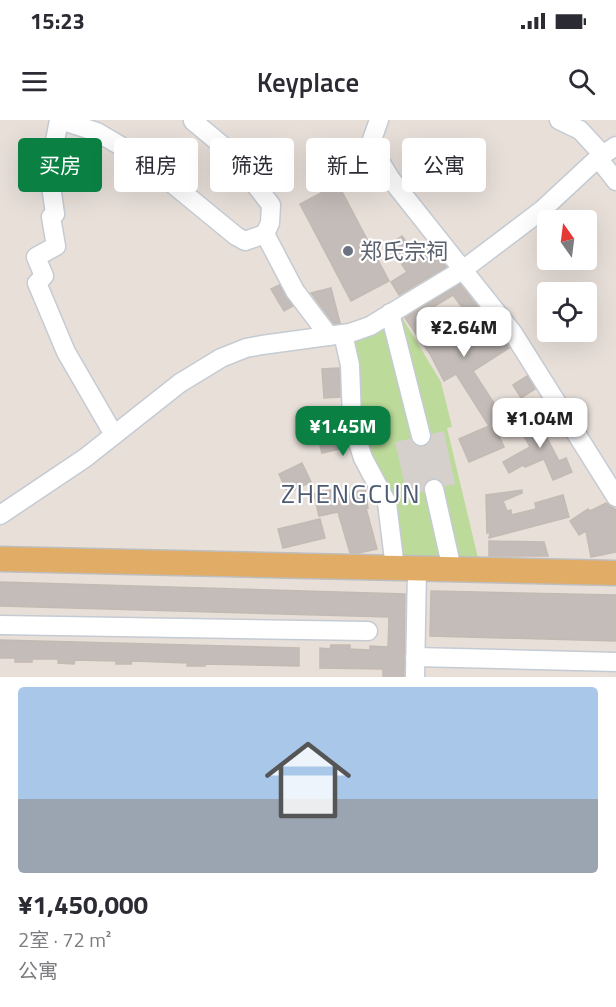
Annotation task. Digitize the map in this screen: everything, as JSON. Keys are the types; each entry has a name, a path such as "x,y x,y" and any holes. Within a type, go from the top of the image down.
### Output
{"main road":[{"path":"0,560 616,573"}],"street":[{"path":"114,435 66,352 52,324 37,283 44,276 36,257 56,246 51,217 55,214 49,172 59,120 97,132 141,158 245,241 265,234 270,223 271,205 229,151 194,120"},
{"path":"379,120 370,145 390,178 513,333 616,497"},
{"path":"559,120 580,130 606,153 616,180"},
{"path":"0,515 85,458 180,383 221,358 246,348 336,335 370,326 464,269 542,210 606,153"},
{"path":"265,234 295,291 336,335 350,365 352,419 355,433 363,458 387,503 406,568 415,657 414,677"},
{"path":"390,313 420,436"},
{"path":"434,489 452,569"},
{"path":"0,625 368,631"},
{"path":"415,657 616,662"}],"green space":[{"path":"400,314 441,382 452,427 447,428 478,558 403,557 360,438 351,339"}],"shaded area":[{"path":"444,431 455,484 407,495 395,442"}],"building":[{"name":"郑氏宗祠","path":"323,192 342,192 389,281 351,301 300,204"},
{"path":"402,236 416,256 430,247 446,267 399,295 391,282 407,272 389,245"},
{"path":"460,284 509,348 473,371 499,411 507,407 515,420 497,431 504,447 469,462 459,439 489,426 456,374 444,381 430,354 405,318","holes":["453,295 464,310 441,325 430,309"]},
{"path":"279,285 293,306 284,311 271,289"},
{"path":"331,288 340,323 334,324 311,293"},
{"path":"339,368 340,397 324,398 322,369"},
{"path":"527,376 535,389 521,398 513,385"},
{"path":"550,414 559,427 545,434 559,461 566,458 572,472 553,480 544,459 525,467 523,465 509,473 503,462 530,447 520,429"},
{"path":"342,428 348,447 322,453 317,434"},
{"path":"302,463 311,482 288,493 279,474"},
{"path":"331,490 333,497 365,490 368,508 366,508 377,549 350,553 338,512 319,516 314,494"},
{"path":"522,490 522,493 503,501 507,511 511,510 511,515 536,509 535,503 563,495 569,517 489,538 486,495"},
{"path":"606,503 616,510 616,552 591,557 586,531 579,535 570,521 588,509 590,511"},
{"path":"320,519 325,538 283,548 278,529"},
{"path":"489,541 544,542 548,556 489,556"},
{"path":"0,582 405,594 404,677 383,677 383,669 320,668 320,648 330,649 331,645 350,645 350,649 370,650 370,646 388,647 389,617 0,606"},
{"path":"431,591 616,595 616,641 430,636"},
{"path":"0,640 299,648 299,666 205,664 205,666 187,666 188,663 132,661 131,664 116,664 116,661 75,660 74,664 58,663 58,659 32,659 32,662 15,662 15,658 0,658"}],"place":[{"name":"郑氏宗祠","path":"348,251"}],"district":[{"name":"ZHENGCUN","path":"351,493"}]}
